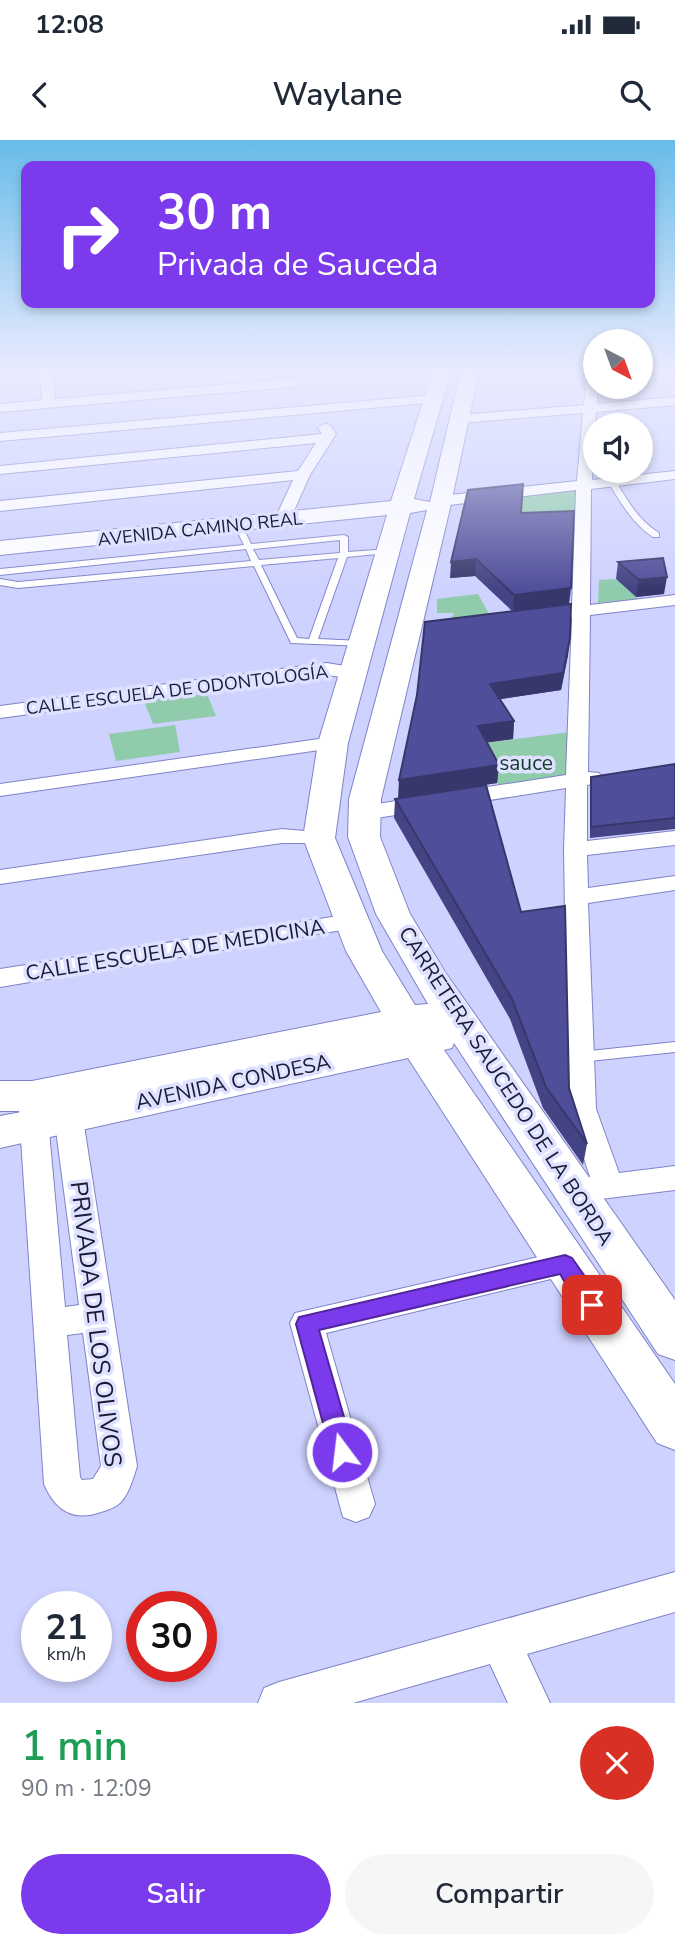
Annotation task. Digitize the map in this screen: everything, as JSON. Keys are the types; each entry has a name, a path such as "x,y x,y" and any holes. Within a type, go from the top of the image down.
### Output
{"street":[{"path":"0,470 265,444"},
{"path":"282,521 303,475 322,444"},
{"path":"426,444 387,551 333,743 319,838 364,951 411,1030 675,1427"},
{"name":"CARRETERA SAUCEDO DE LA BORDA","path":"446,444 447,503 414,631 365,800 365,837 377,877 393,914 460,1022 675,1339"},
{"path":"587,444 575,849 580,1057 582,1109 608,1185"},
{"path":"0,506 303,475"},
{"path":"653,477 675,475"},
{"path":"400,512 447,503 603,483"},
{"name":"AVENIDA CAMINO REAL","path":"0,548 242,534 282,521 400,512"},
{"name":"AVENIDA CAMINO REAL","path":"0,558 242,534 400,512"},
{"path":"543,615 675,600"},
{"name":"CALLE ESCUELA DE ODONTOLOGÍA","path":"0,712 327,669 358,658"},
{"path":"0,790 333,743"},
{"path":"364,813 614,774"},
{"path":"0,877 282,836 319,838"},
{"path":"575,849 675,838"},
{"path":"576,897 675,883"},
{"name":"CALLE ESCUELA DE MEDICINA","path":"0,978 351,922"},
{"name":"AVENIDA CONDESA","path":"33,1109 460,1022"},
{"name":"PRIVADA DE LOS OLIVOS","path":"33,1109 76,1172 119,1466 113,1486 100,1497 74,1498 62,1484 33,1109"},
{"path":"38,1180 76,1172"},
{"path":"575,1191 675,1178"},
{"path":"356,1504 307,1324 565,1264"},
{"path":"50,1324 97,1316"},
{"path":"279,1703 675,1592"},
{"path":"500,1641 529,1703"}],"lane":[{"path":"613,483 634,518 656,535"},
{"path":"242,534 294,641 312,642 358,658"},
{"path":"0,572 242,534 344,537 344,554 312,642"},
{"path":"0,582 18,585 387,551"},
{"path":"580,1057 675,1047"}],"green space":[{"path":"584,489 583,526 519,529 522,496"},
{"path":"616,579 638,599 598,603 599,580"},
{"path":"478,594 493,621 447,627 454,613 437,613 437,599"},
{"path":"207,694 216,716 153,724 144,701"},
{"path":"175,725 180,752 116,761 109,734"},
{"name":"sauce","path":"578,731 577,780 502,792 476,744"}],"building":[{"path":"523,484 521,513 574,511 571,588 514,595 476,559 451,562 468,490"},
{"path":"663,558 667,577 639,580 618,562"},
{"path":"571,604 570,638 563,673 490,684 514,721 478,726 499,765 399,780 417,695 425,622"},
{"path":"675,764 675,818 591,827 591,777"},
{"path":"486,785 521,912 565,906 569,1088 587,1144 546,1087 512,999 395,799"}],"route":[{"path":"342,1452 307,1324 565,1264 592,1305"}]}
